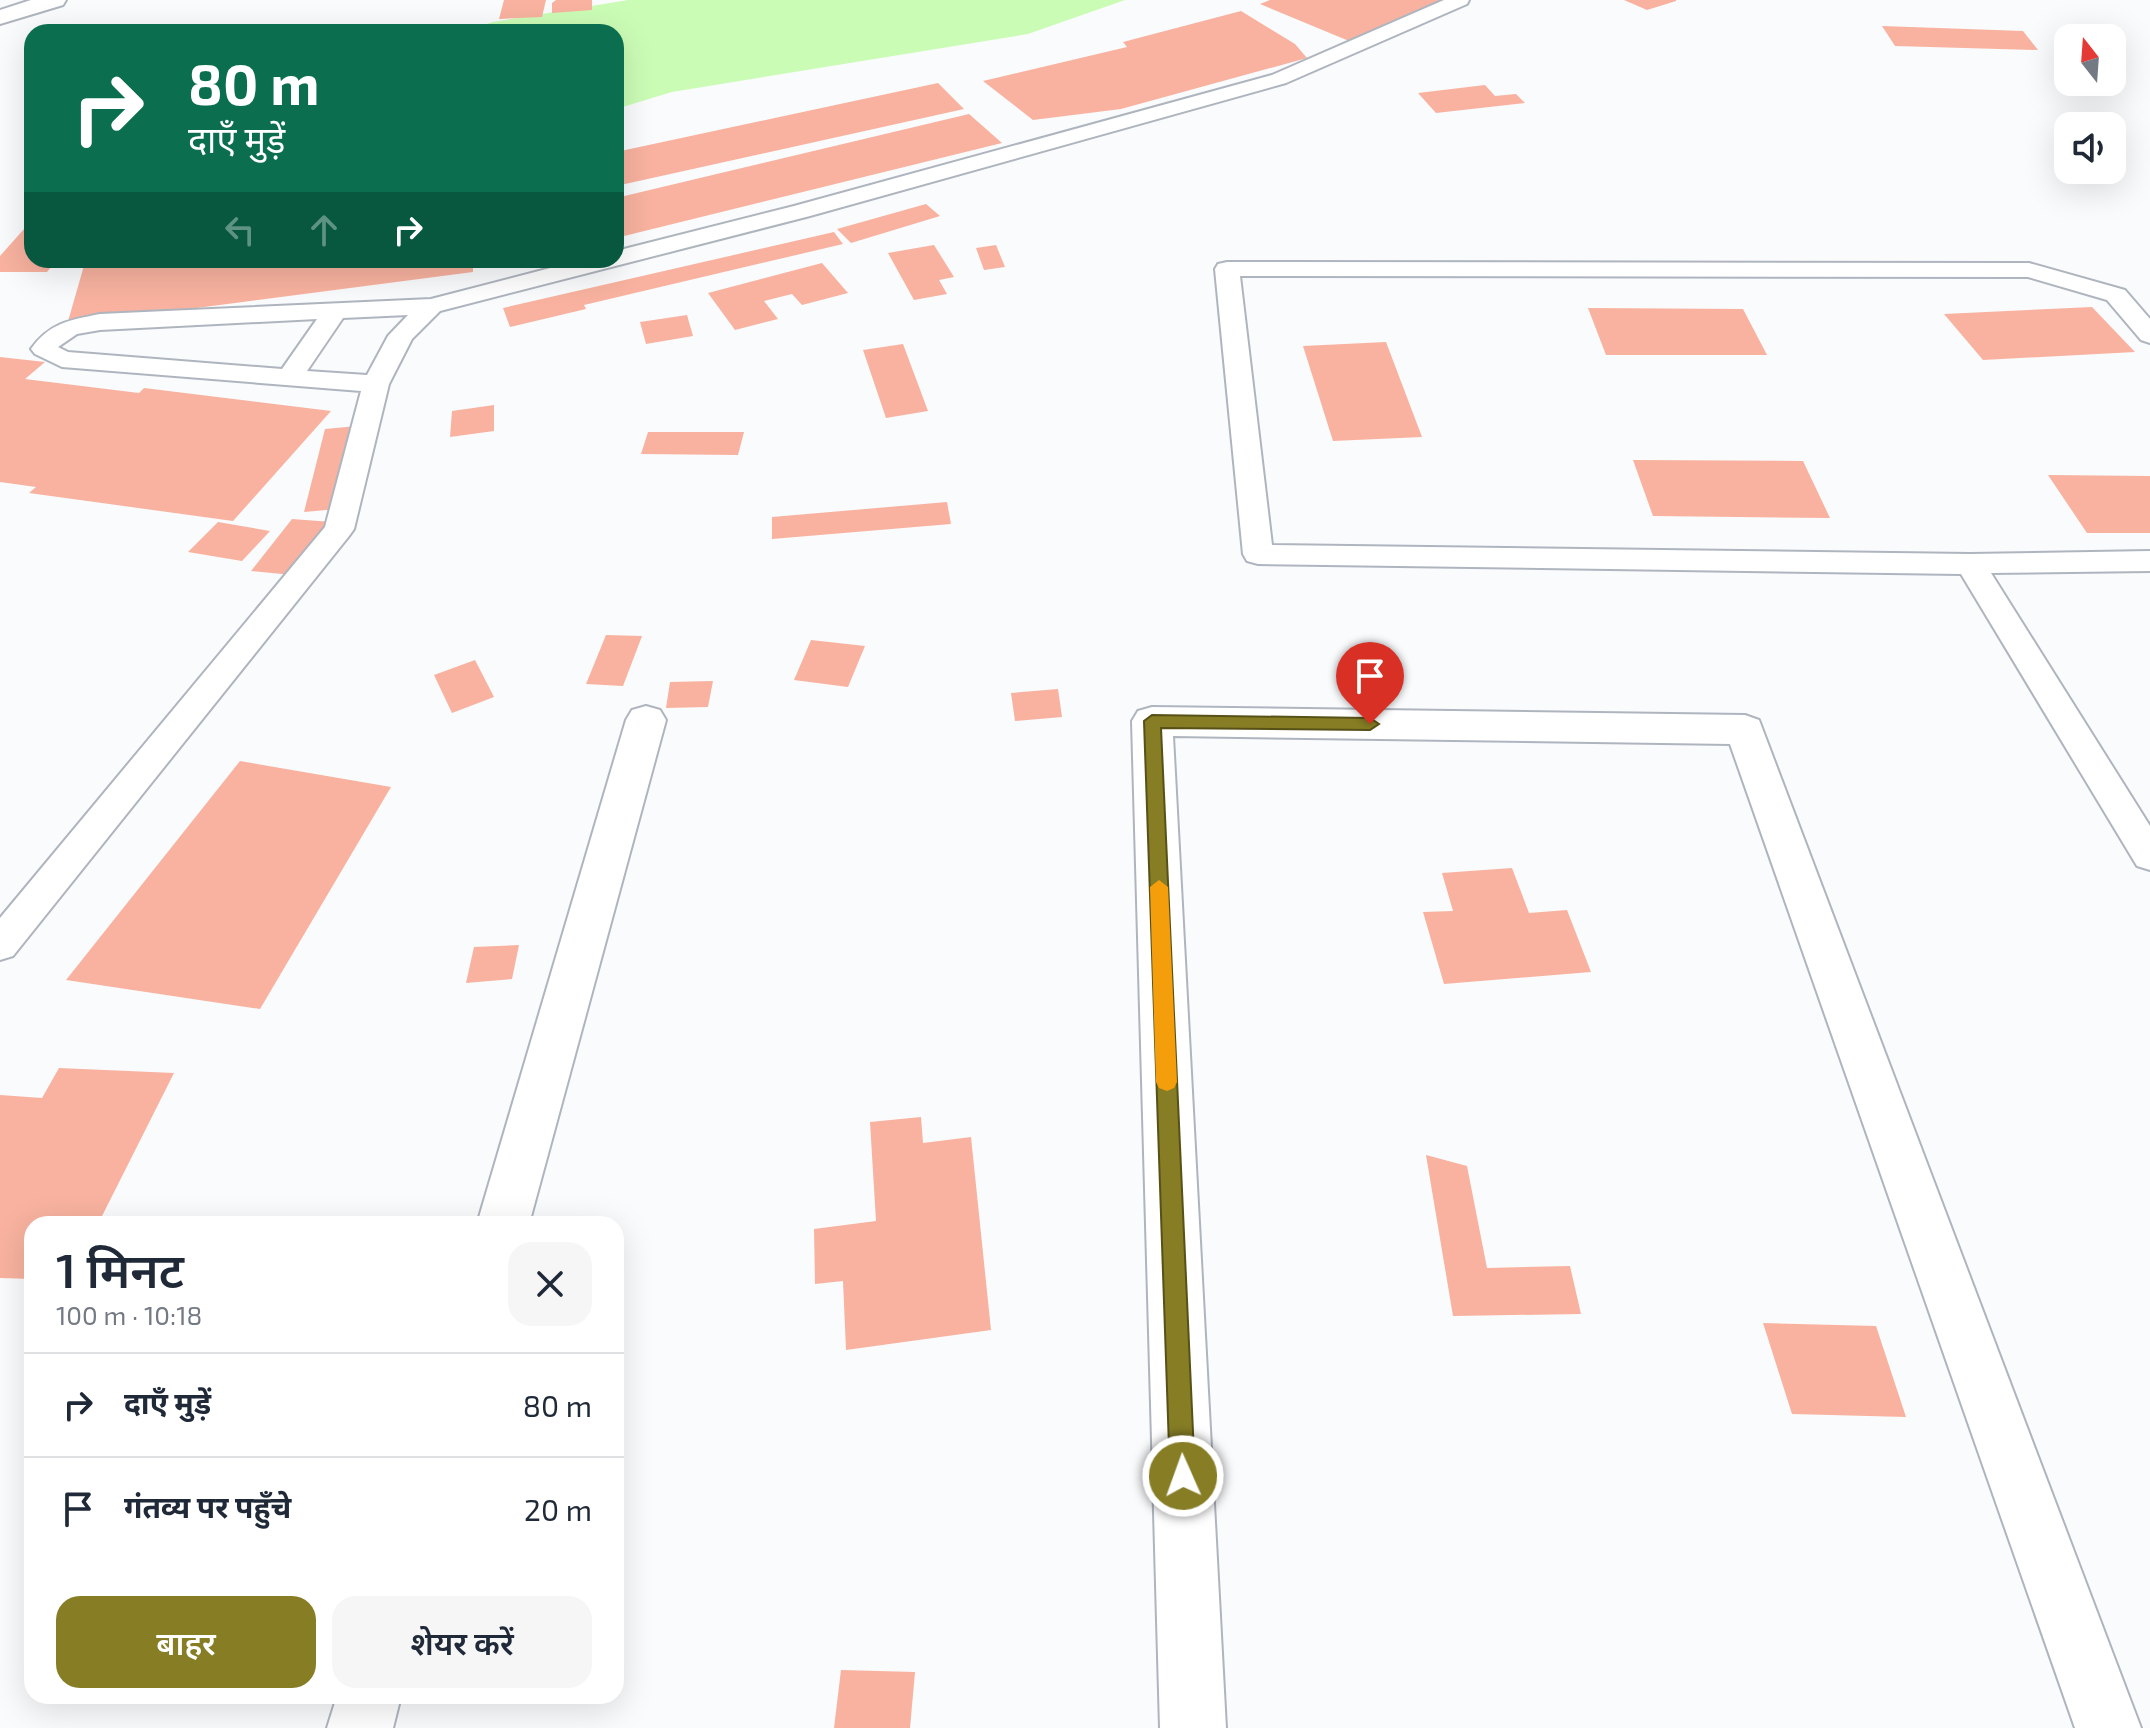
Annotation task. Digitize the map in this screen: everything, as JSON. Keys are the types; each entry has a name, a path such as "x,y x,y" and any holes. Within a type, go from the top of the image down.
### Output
{"street":[{"path":"0,17 55,0"},
{"path":"505,1216 646,720"},
{"path":"1193,1728 1152,721 1745,730 2108,1728"},
{"path":"360,1728 367,1704"}],"lane":[{"path":"624,256 802,211 1279,79 1460,0"},
{"path":"376,384 62,359 44,349 51,336 66,329 100,322 431,306 578,268"},
{"path":"2150,335 2116,295 2029,270 1227,269 1258,554 1970,564 2150,561"},
{"path":"0,945 339,529 376,384 401,336 431,306"},
{"path":"289,377 336,310"},
{"path":"1970,564 2150,856"}],"green space":[{"path":"628,0 1125,0 1028,34 672,92 624,107 624,24 486,24"}],"building":[{"path":"504,0 546,0 542,17 499,19"},
{"path":"556,0 592,0 592,10 552,13 552,3"},
{"path":"1270,0 1447,0 1349,41 1260,4"},
{"path":"1624,0 1676,0 1676,1 1647,10"},
{"path":"1241,11 1295,44 1307,58 1121,109 1033,120 983,81 1127,47 1123,42"},
{"path":"1882,26 2023,31 2038,50 1895,46"},
{"path":"938,83 964,109 624,184 624,150"},
{"path":"1485,85 1495,96 1516,94 1525,103 1436,113 1418,93"},
{"path":"969,114 1002,143 624,236 624,196"},
{"path":"926,204 940,216 851,243 837,229"},
{"path":"24,229 24,268 50,268 47,272 0,272 0,256"},
{"path":"834,232 843,244 584,305 586,309 510,327 503,308"},
{"path":"934,245 954,277 939,280 947,294 914,300 888,253"},
{"path":"996,245 1005,267 984,270 976,248"},
{"path":"822,263 848,293 802,305 792,294 764,301 778,319 735,330 708,293"},
{"path":"83,268 473,268 473,272 67,325"},
{"path":"2092,307 2135,352 1983,360 1944,314"},
{"path":"1588,308 1743,309 1767,355 1606,355"},
{"path":"687,315 693,336 646,344 640,322"},
{"path":"1386,342 1422,437 1333,441 1303,346"},
{"path":"903,344 928,411 886,418 863,350"},
{"path":"0,357 45,362 25,379 139,393 144,388 331,411 233,521 29,493 36,487 0,482"},
{"path":"494,405 494,431 450,437 452,411"},
{"path":"357,426 338,509 304,512 325,429"},
{"path":"648,432 744,432 738,455 641,454"},
{"path":"1633,460 1803,461 1830,518 1653,516"},
{"path":"2048,475 2150,476 2150,533 2087,533"},
{"path":"947,502 951,524 772,539 772,517"},
{"path":"292,519 332,522 292,575 251,571"},
{"path":"218,522 270,531 242,561 188,552"},
{"path":"606,635 642,636 623,686 586,684"},
{"path":"811,640 865,646 848,687 794,680"},
{"path":"475,660 494,697 452,713 434,675"},
{"path":"713,681 708,707 666,708 670,682"},
{"path":"1058,689 1062,717 1015,721 1011,693"},
{"path":"240,761 391,787 260,1009 66,980"},
{"path":"1512,868 1529,913 1567,910 1591,972 1444,984 1423,912 1453,911 1442,873"},
{"path":"519,945 512,979 466,983 474,947"},
{"path":"59,1068 174,1073 102,1216 24,1216 24,1279 0,1278 0,1095 42,1098"},
{"path":"921,1117 923,1143 971,1137 991,1330 846,1350 843,1281 815,1284 814,1229 876,1221 870,1122"},
{"path":"1426,1155 1467,1166 1487,1268 1570,1266 1581,1314 1453,1316"},
{"path":"1763,1323 1876,1326 1906,1417 1792,1414"},
{"path":"841,1670 915,1672 910,1728 834,1728"}],"slow traffic":[{"path":"1159,887 1167,1082"}],"route":[{"path":"1183,1476 1152,721 1370,724"}]}
